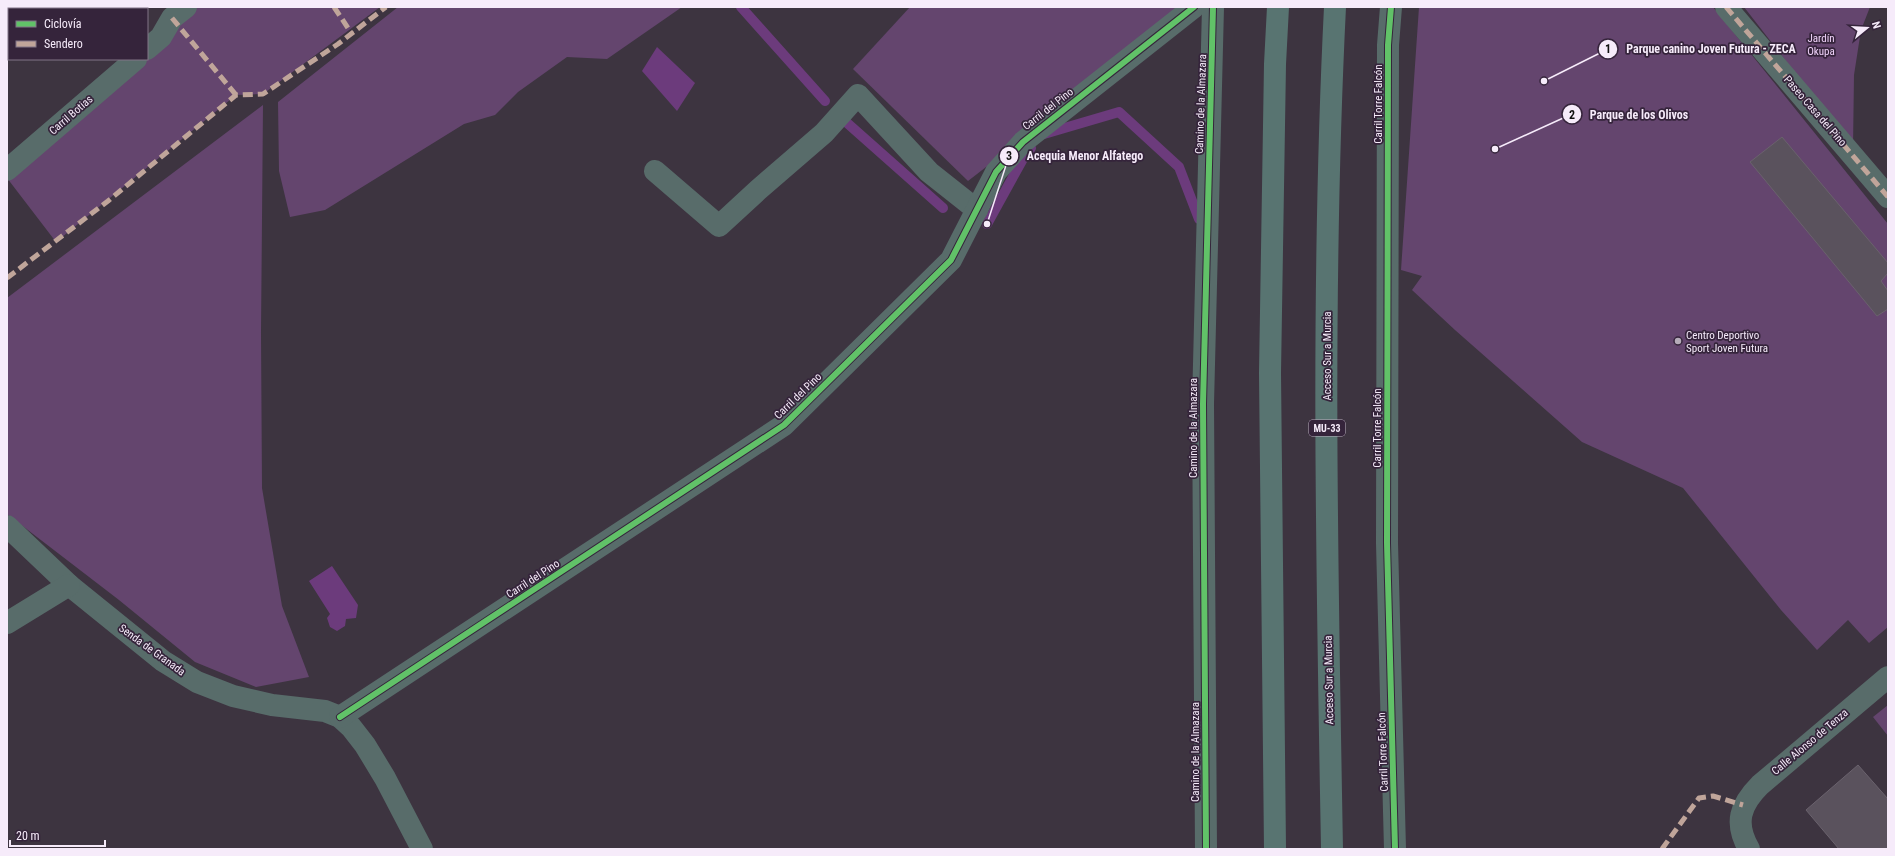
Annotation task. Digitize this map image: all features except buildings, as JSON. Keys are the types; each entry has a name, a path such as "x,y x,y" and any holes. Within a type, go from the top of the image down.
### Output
{"highway":[{"path":"1275,849 1270,373 1275,64 1278,7"},
{"name":"Acceso Sur a Murcia","path":"1332,849 1326,367 1327,233 1335,7"}],"street":[{"path":"148,49 161,37 172,18 186,7"},
{"name":"Carril del Pino","path":"340,717 784,425 951,260 996,172 1023,142 1194,7"},
{"name":"Camino de la Almazara","path":"1206,849 1203,404 1213,7"},
{"name":"Carril Torre Falcón","path":"1391,7 1388,45 1387,543 1395,849"},
{"name":"Paseo Casa del Pino","path":"1726,7 1888,197"},
{"name":"Carril Botias","path":"7,170 135,60"},
{"path":"655,171 720,226 758,190 824,133 858,94 929,172 977,210"},
{"name":"Senda de Granada","path":"7,526 69,585 163,661 197,682 233,696 272,706 326,711 340,717 351,727 365,745 385,778 422,849"},
{"path":"7,623 69,585"},
{"name":"Calle Alonso de Tenza","path":"1749,849 1742,830 1741,814 1746,801 1760,785 1888,677"}],"green space":[{"path":"185,7 380,7 263,94 236,95 56,242 7,178 130,60 148,60 148,43"},
{"path":"398,7 682,7 607,59 567,57 518,92 495,115 464,124 325,210 290,217 279,171 278,102"},
{"path":"910,7 1193,7 968,181 853,69"},
{"name":"Centro Deportivo Sport Joven Futura","path":"1419,7 1713,7 1888,224 1888,627 1869,643 1848,620 1817,650 1781,610 1683,488 1582,442 1412,290 1422,276 1401,270"},
{"name":"Jardín Okupa","path":"1744,7 1870,7 1861,30 1854,75 1853,147"},
{"path":"263,105 261,333 262,488 282,606 309,677 256,687 195,662 119,600 7,514 7,298"},
{"path":"1888,705 1888,736 1873,717"}],"shaded area":[{"path":"657,47 695,83 677,111 642,71"},
{"path":"332,566 358,605 356,618 346,619 345,626 337,631 330,627 327,618 330,614 309,581"}],"waterway":[{"path":"741,7 825,101"},
{"path":"1044,134 1119,112 1179,167 1199,219"},
{"path":"846,122 943,208"},
{"path":"987,224 1024,157 1031,148"}],"marked path":[{"path":"334,7 352,34"},
{"path":"7,278 108,201 236,95 263,94 338,44 386,7"},
{"path":"1726,7 1888,197"},
{"path":"172,18 236,95"},
{"path":"1662,849 1699,798 1713,796 1743,805"}],"cycle path":[{"path":"340,717 784,425 951,260 996,172 1023,142 1194,7"},
{"path":"1206,849 1203,404 1213,7"},
{"path":"1391,7 1388,45 1387,543 1395,849"}],"place":[{"name":"Parque canino Joven Futura - ZECA","path":"1544,81"},
{"name":"Parque de los Olivos","path":"1495,149"},
{"name":"Acequia Menor Alfatego","path":"987,224"},
{"name":"Centro Deportivo Sport Joven Futura","path":"1678,341"}]}
